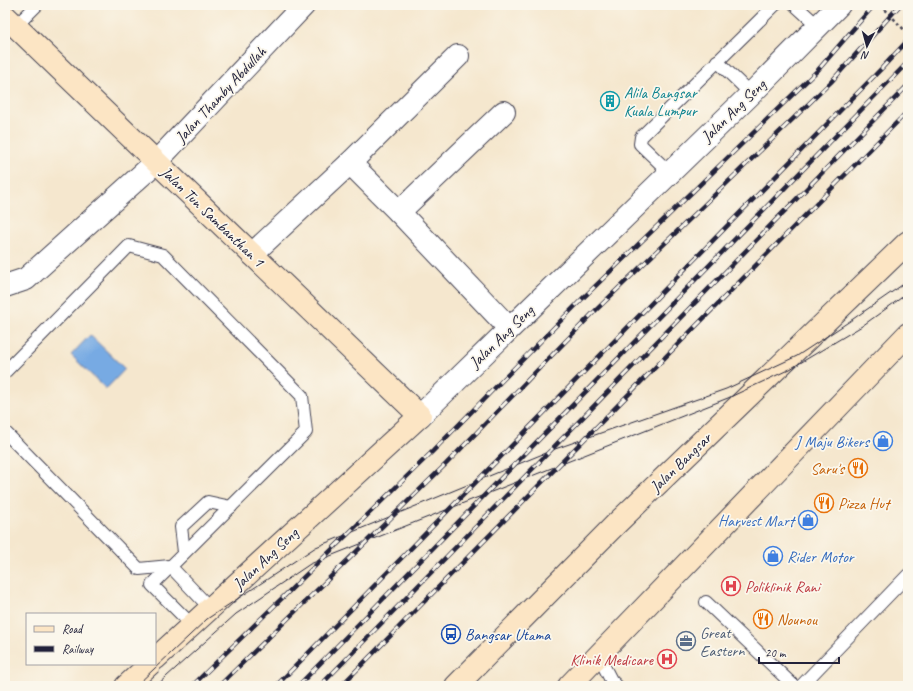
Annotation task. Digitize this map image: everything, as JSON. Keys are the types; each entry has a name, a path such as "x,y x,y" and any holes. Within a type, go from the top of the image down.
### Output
{"main road":[{"name":"Jalan Tun Sambanthan 1","path":"10,21 420,416"},
{"name":"Jalan Bangsar","path":"456,686 616,524 908,242"},
{"path":"569,686 908,334"},
{"name":"Jalan Ang Seng","path":"156,658 420,416"},
{"path":"126,686 149,665"}],"street":[{"name":"Jalan Thamby Abdullah","path":"5,286 26,279 156,162 304,5"},
{"name":"Jalan Ang Seng","path":"420,416 669,172 751,94 839,5"},
{"path":"252,254 350,163 458,56"},
{"path":"399,212 504,112"},
{"path":"350,163 399,212 509,328"}],"lane":[{"path":"10,21 38,5"},
{"path":"669,172 640,144 641,137 775,5"},
{"path":"795,5 818,26"},
{"path":"717,61 751,94"},
{"path":"5,372 129,246 163,255 302,396 306,432 152,585 192,625"},
{"path":"5,432 139,569 170,566"},
{"path":"184,552 181,527 208,502 231,507"},
{"path":"170,566 210,608"},
{"path":"800,686 908,575"},
{"path":"706,602 794,686"},
{"path":"598,655 611,680 617,686"}],"path":[{"path":"881,5 908,34"}],"water":[{"path":"90,335 125,369 106,389 71,355"}],"tram line":[{"path":"136,686 207,619 316,547 555,449 726,389 797,356 908,281"},
{"path":"156,686 236,614 310,564 728,398 790,369 862,326 908,293"}],"railway":[{"path":"192,686 433,451 582,299 818,70 874,5"},
{"path":"219,686 446,464 594,312 831,82 900,5"},
{"path":"276,686 908,40"},
{"path":"298,686 908,62"},
{"path":"320,686 908,85"},
{"path":"341,686 908,111"}],"place":[{"name":"Alila Bangsar Kuala Lumpur","path":"610,101"},
{"name":"J Maju Bikers","path":"883,441"},
{"name":"Saru's","path":"858,468"},
{"name":"Pizza Hut","path":"824,503"},
{"name":"Harvest Mart","path":"808,520"},
{"name":"Rider Motor","path":"773,556"},
{"name":"Poliklinik Rani","path":"731,586"},
{"name":"Nounou","path":"763,619"},
{"name":"Bangsar Utama","path":"451,634"},
{"name":"Great Eastern","path":"686,641"},
{"name":"Klinik Medicare","path":"667,659"}]}
